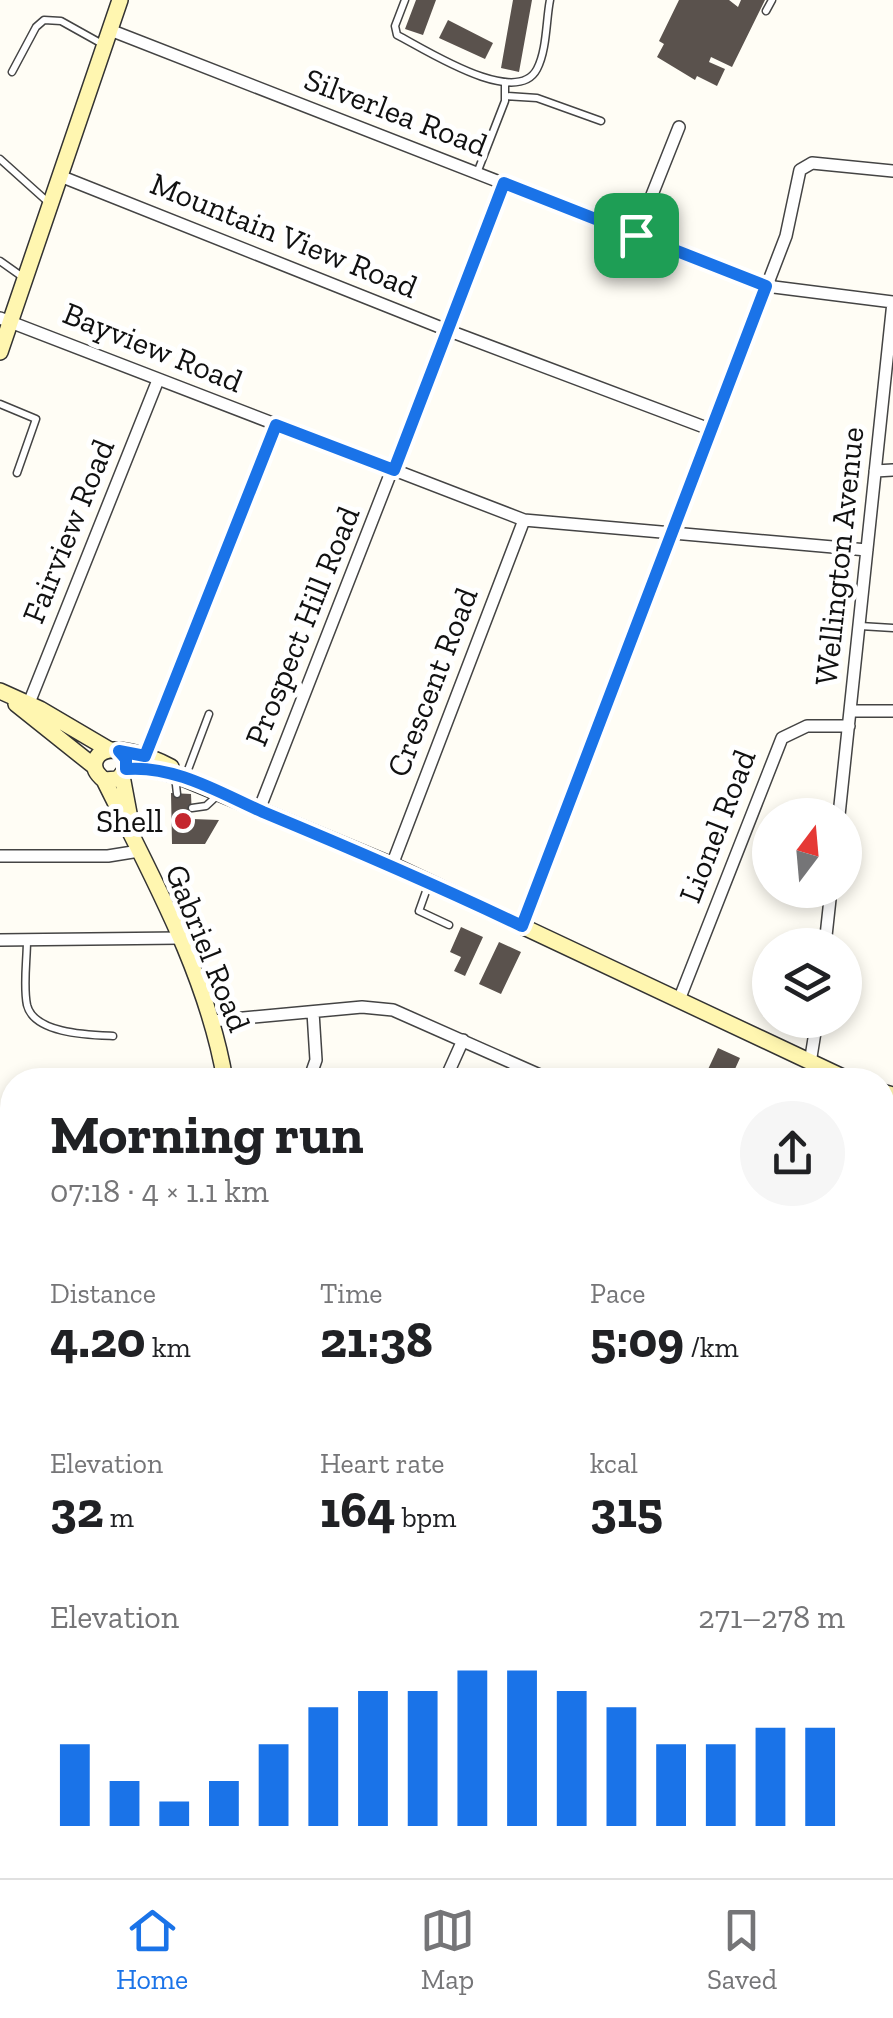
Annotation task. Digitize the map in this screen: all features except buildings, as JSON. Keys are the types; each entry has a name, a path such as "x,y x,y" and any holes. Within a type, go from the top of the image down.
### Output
{"main road":[{"path":"0,352 5,320 25,279 120,0"},
{"path":"3,692 114,750 126,759 124,773"},
{"path":"3,692 99,774 114,781 124,773 150,768 180,775"},
{"path":"99,774 96,758 114,750 145,756 180,775 429,882 819,1068"},
{"name":"Gabriel Road","path":"124,773 136,844"},
{"name":"Gabriel Road","path":"99,774 180,938 212,1021 222,1068"}],"street":[{"name":"Silverlea Road","path":"107,37 478,173 766,286 893,302"},
{"path":"636,235 679,127"},
{"path":"522,926 790,225 803,166 812,163 893,171"},
{"name":"Mountain View Road","path":"60,176 712,430"},
{"name":"Prospect Hill Road","path":"259,810 504,183"},
{"name":"Wellington Avenue","path":"841,798 893,302"},
{"name":"Bayview Road","path":"5,320 524,520 867,550"},
{"name":"Fairview Road","path":"28,703 158,380"},
{"path":"145,756 276,425"},
{"path":"875,471 893,470"},
{"name":"Crescent Road","path":"392,865 524,520"},
{"path":"850,711 893,711"},
{"name":"Lionel Road","path":"679,1000 782,738 807,726 849,726"},
{"path":"0,856 108,856 136,844"},
{"path":"0,940 180,938"},
{"path":"212,1021 362,1007 393,1010 525,1068"},
{"path":"313,1012 316,1060 313,1068"},
{"path":"810,1062 813,1038"},
{"path":"451,1068 463,1040"}],"lane":[{"path":"405,0 394,29 397,35 479,77 505,82 528,77 538,68 550,0"},
{"path":"766,10 772,0"},
{"path":"12,72 36,27 44,20 61,21 107,37"},
{"path":"478,173 506,96 505,82"},
{"path":"506,96 537,98 601,121"},
{"path":"0,159 50,203"},
{"path":"0,261 25,279"},
{"path":"0,404 36,419 17,473"},
{"path":"859,626 893,628"},
{"path":"176,794 180,775 210,714"},
{"path":"192,808 206,806 212,789"},
{"path":"429,882 419,912 448,924"},
{"path":"28,940 27,1003 32,1014 68,1034 113,1036"}],"place":[{"name":"Shell","path":"183,821"}],"route":[{"path":"504,183 636,235 766,286 522,926 392,865 205,786 150,768 126,769 126,759 119,751 145,756 276,425 394,470 504,183"}]}
